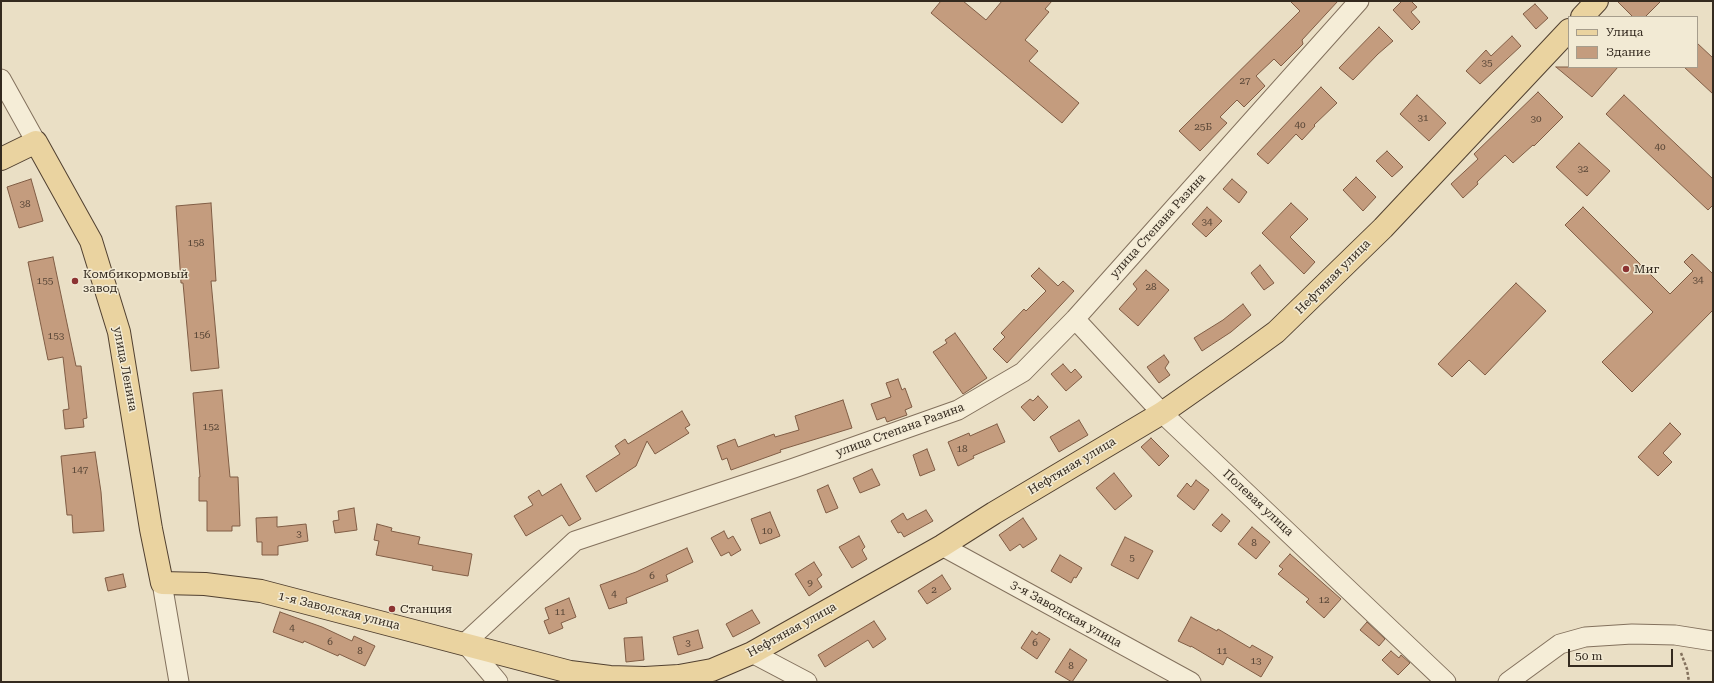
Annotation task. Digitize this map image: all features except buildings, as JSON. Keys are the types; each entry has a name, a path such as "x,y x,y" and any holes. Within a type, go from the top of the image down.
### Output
{"main road":[{"path":"1583,16 1597,1"},
{"name":"Нефтяная улица","path":"465,643 570,672 611,680 679,676 712,676 942,546 1000,509 1162,413 1276,332 1383,228 1568,31"},
{"path":"1,159 36,142"},
{"name":"улица Ленина","path":"36,142 91,241 119,332 151,529 162,583"},
{"name":"1-я Заводская улица","path":"162,583 205,584 261,591 465,643"}],"street":[{"name":"улица Степана Разина","path":"465,643 575,541 794,468 958,410 1023,372 1076,319 1359,1"},
{"name":"улица Ленина","path":"1,79 36,142"},
{"name":"Полевая улица","path":"1076,319 1162,413 1446,682"},
{"name":"3-я Заводская улица","path":"942,546 1191,682"},
{"name":"улица Ленина","path":"162,583 179,682"},
{"path":"1508,682 1560,644 1585,637 1632,634 1675,635 1713,641"},
{"path":"465,643 498,682"},
{"path":"752,653 807,682"}],"path":[{"path":"1675,635 1687,669 1689,682"}],"place":[{"name":"Миг","path":"1626,269"},
{"name":"Комбикормовый завод","path":"75,281"},
{"name":"Станция","path":"392,609"}]}
